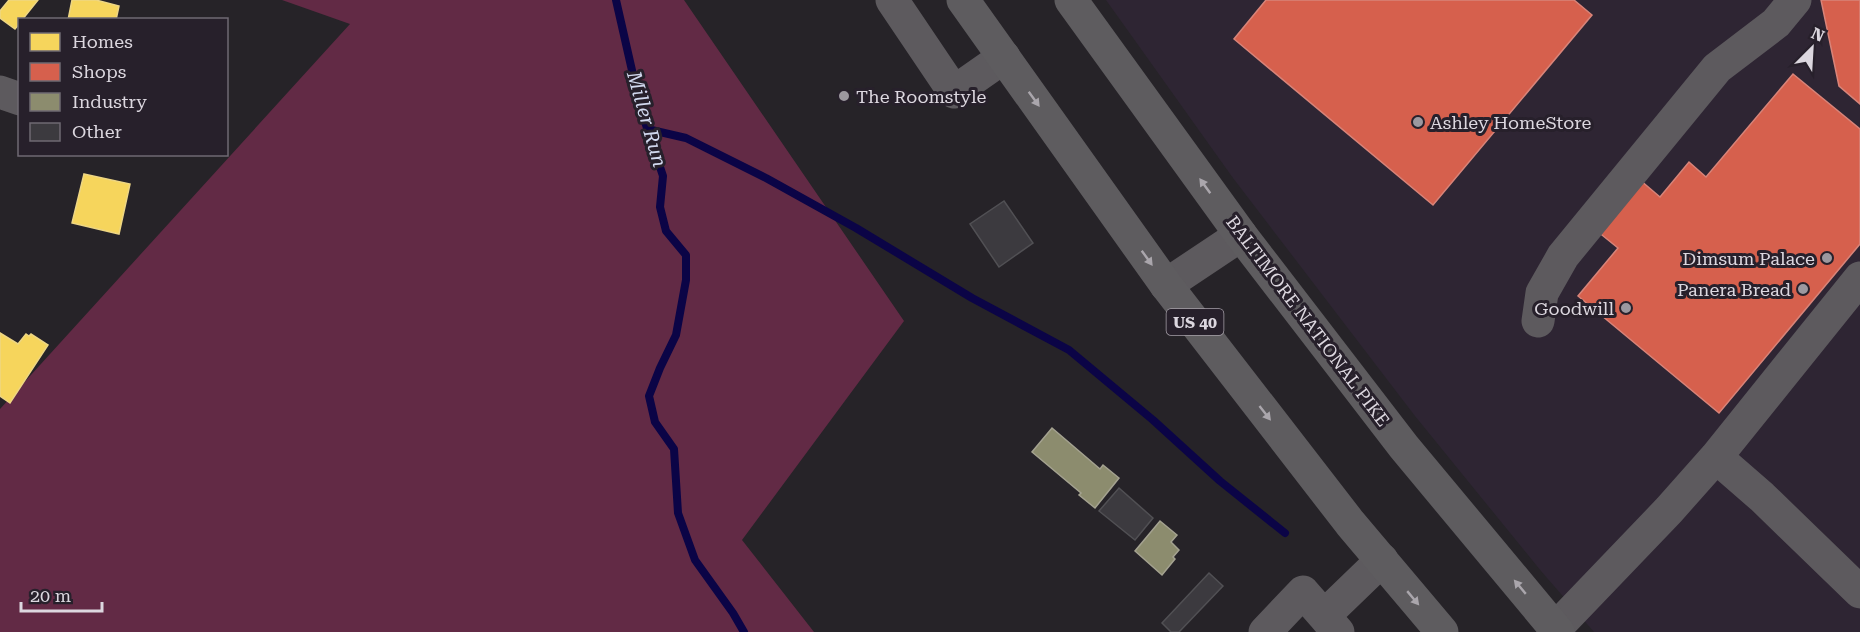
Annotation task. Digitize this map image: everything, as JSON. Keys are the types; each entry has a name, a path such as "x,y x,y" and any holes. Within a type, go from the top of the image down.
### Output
{"main road":[{"name":"US 40","path":"963,0 1166,285 1350,523 1442,632"},
{"name":"BALTIMORE NATIONAL PIKE","path":"1071,0 1241,235 1404,447 1556,630"}],"street":[{"path":"892,0 954,92 1004,57"},
{"path":"1538,321 1542,293 1563,256 1717,68 1776,23 1795,0"},
{"path":"0,92 18,98"},
{"path":"1166,285 1241,235"},
{"path":"1556,630 1716,457 1860,278"},
{"path":"1716,457 1762,497 1860,592"},
{"path":"1265,632 1303,592 1331,624 1382,560"}],"shaded area":[{"path":"282,0 684,0 904,321 742,540 814,632 0,632 0,409 350,24"},
{"path":"1106,0 1860,0 1860,632 1594,632 1541,571 1415,416 1233,178"}],"building: Homes":[{"path":"9,0 38,0 24,18 18,18 18,25 15,29 0,18 0,11"},
{"path":"72,0 96,0 119,6 116,18 68,18"},
{"path":"84,174 130,184 119,234 72,223"},
{"path":"0,333 18,344 26,334 29,336 31,334 48,345 10,403 0,396"}],"building: Shops":[{"name":"Ashley HomeStore","path":"1266,0 1574,0 1592,15 1433,205 1234,39"},
{"path":"1821,0 1860,0 1860,104 1839,86"},
{"path":"1793,74 1860,129 1860,244 1719,413 1578,296 1618,248 1597,231 1640,180 1660,197 1689,162 1706,177"}],"building: Industry":[{"path":"1052,428 1100,469 1103,465 1119,478 1095,508 1079,495 1081,493 1032,452"},
{"path":"1160,521 1177,535 1171,542 1179,550 1162,575 1135,551"}],"building: Other":[{"path":"1004,201 1033,243 999,267 970,224"},
{"path":"1119,488 1153,518 1135,540 1099,511"},
{"path":"1209,573 1223,586 1179,632 1171,632 1162,623"}],"waterway":[{"name":"Miller Run","path":"616,0 641,110 663,176 660,207 666,231 686,255 686,280 676,335 649,396 655,422 674,449 678,513 695,560 744,632"},
{"path":"647,129 686,138 766,178 856,228 972,298 1069,350 1153,420 1220,481 1285,533"}],"place":[{"name":"The Roomstyle","path":"844,96"},
{"name":"Ashley HomeStore","path":"1418,122"},
{"name":"Dimsum Palace","path":"1827,258"},
{"name":"Panera Bread","path":"1803,289"},
{"name":"Goodwill","path":"1626,308"}]}
